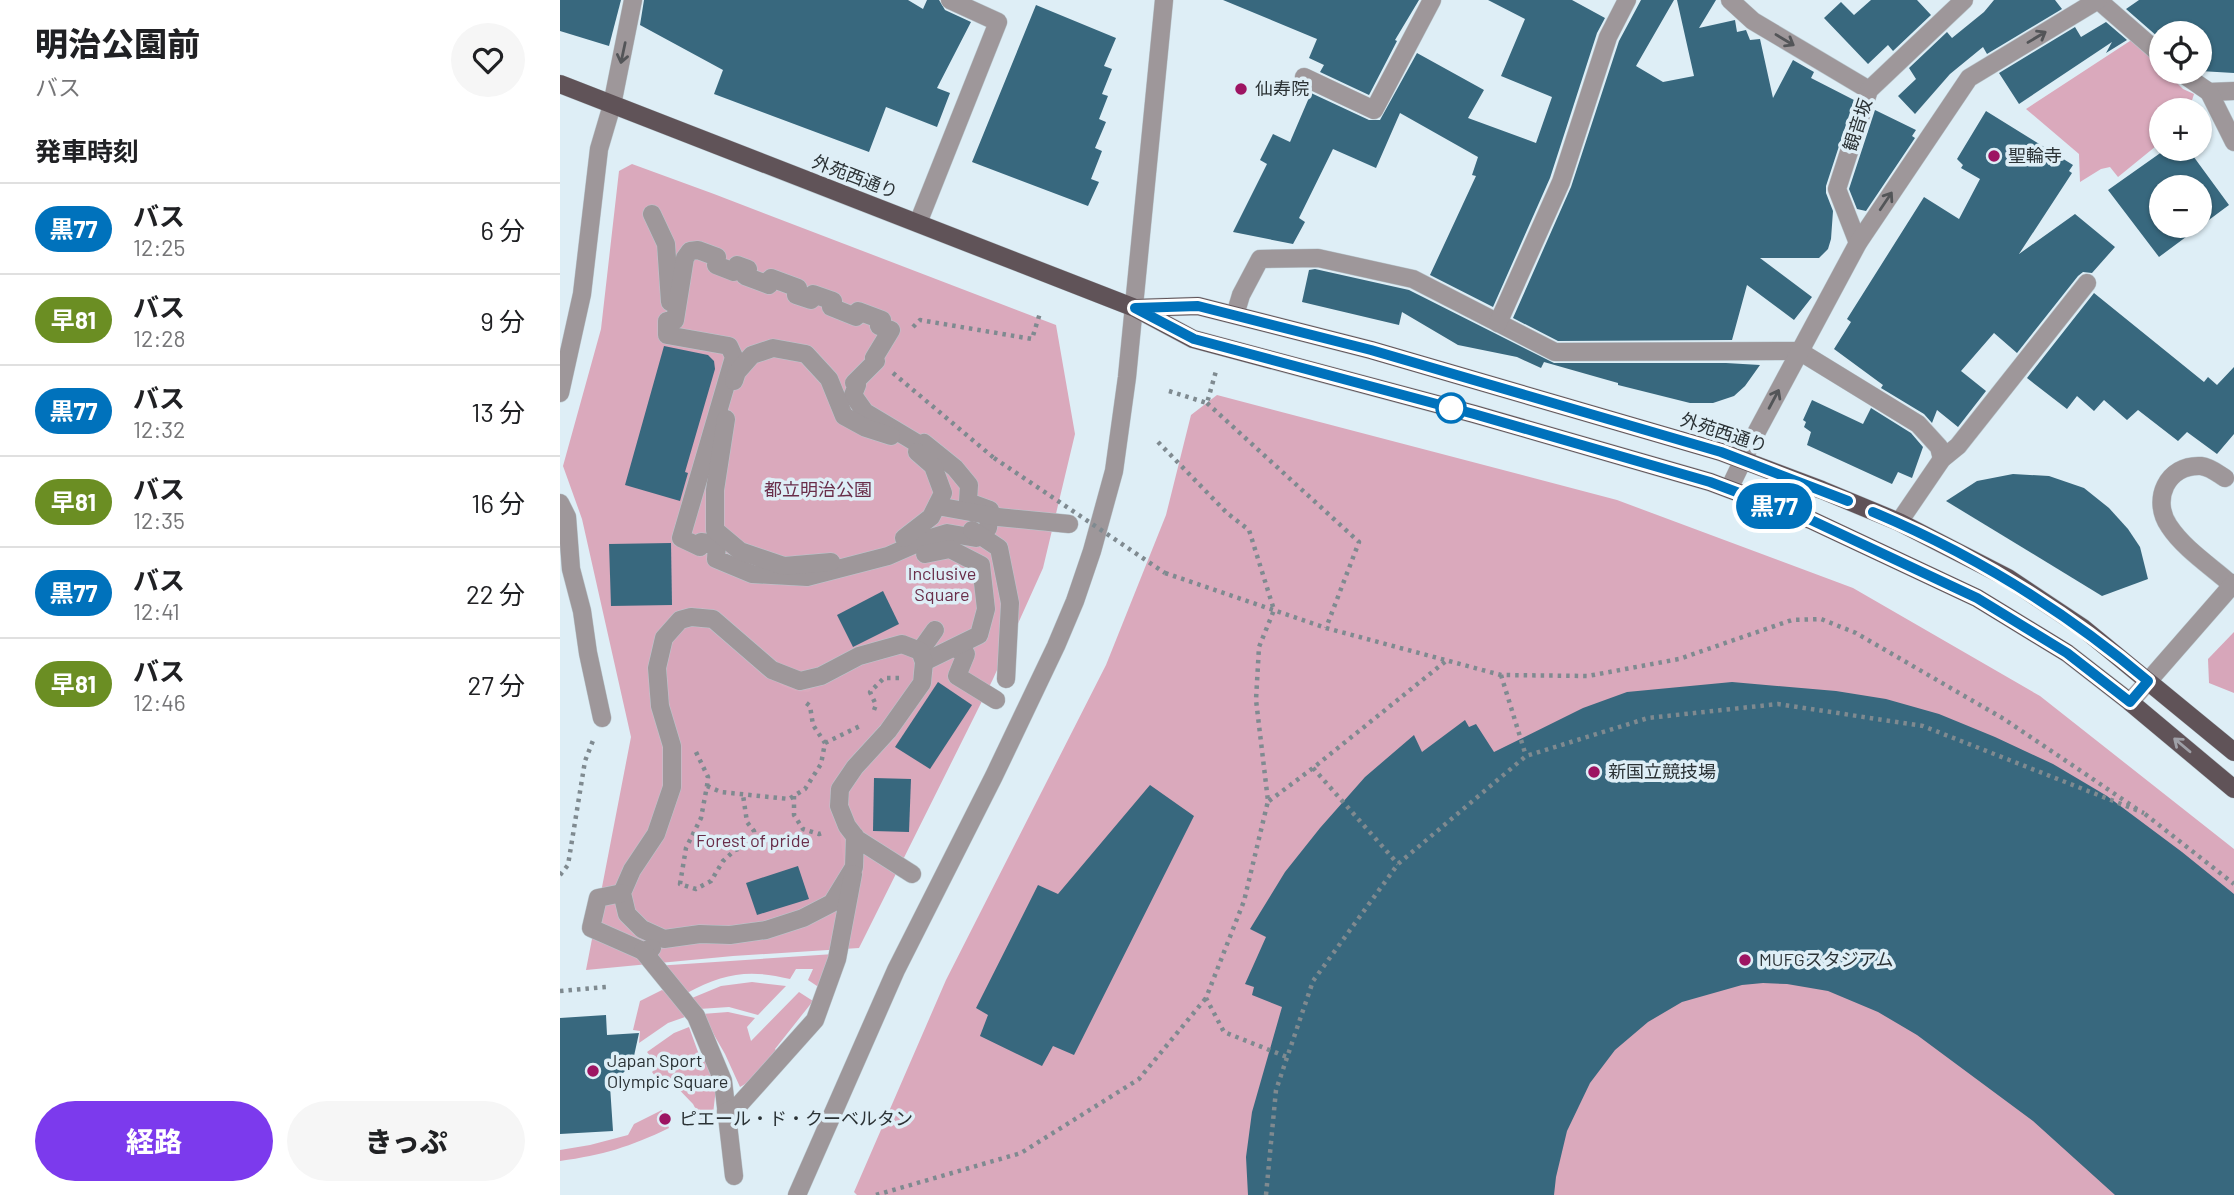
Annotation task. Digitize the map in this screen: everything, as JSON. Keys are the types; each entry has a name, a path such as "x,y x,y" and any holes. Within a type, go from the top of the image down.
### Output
{"main road":[{"name":"外苑西通り","path":"560,84 1135,308 1194,339 1474,414 1729,489 1811,520 1977,598 2067,653 2234,789"},
{"name":"外苑西通り","path":"1135,308 1198,306 1235,315 1483,382 1743,460 1899,523 2019,585 2082,628 2234,751"}],"street":[{"path":"560,393 582,294 599,149 612,105 633,0"},
{"path":"918,223 998,22 950,0"},
{"path":"797,1195 896,970 994,776 1075,601 1092,551 1114,471 1135,308 1164,0"},
{"path":"1304,77 1374,110 1432,0"},
{"path":"1498,323 1561,182 1608,37 1627,0"},
{"path":"1730,0 1753,21 1869,90"},
{"name":"観音坂","path":"1858,243 1837,189 1869,90 1964,0"},
{"path":"1729,489 1858,243 1969,78 2098,0 2149,45"},
{"path":"2197,84 2209,92 2234,142"},
{"path":"2209,92 2234,91"},
{"path":"652,214 666,244 673,330 744,344 752,355"},
{"path":"979,535 988,528 990,510 968,502 969,485 954,468 923,443 920,445 865,412 853,395 857,385 854,383 876,361 874,358 891,330 880,326 882,320 858,311 856,317 831,307 833,301 813,294 811,300 796,295 798,288 771,278 769,285 745,276 748,269 737,265 734,272 716,265 717,257 698,250 690,251 684,258 675,320 667,321 667,335 729,346 734,357 681,538 700,547 701,542 717,544 716,559 752,574 807,577 918,546 929,530 971,530 999,548 1010,603 1006,679"},
{"path":"1235,315 1241,295 1260,259 1318,258 1413,279 1555,352 1799,351 1917,424 1939,447 1942,459"},
{"path":"1899,523 1942,459 1958,446 2087,283"},
{"path":"854,867 832,902 803,918 766,930 742,933 700,934 664,939 642,929 627,914 622,893 632,870 656,834 672,788 673,746 660,706 657,668 664,638 680,620 691,617 713,619 772,670 800,681 821,676 859,656 902,644 922,656 955,648 979,635 986,609 981,565 950,549 918,546 853,560 783,566 740,551 715,530 715,490 726,415 737,372 752,355 773,348 806,354 830,380 844,415 866,428 902,440 933,466 943,493 918,546"},
{"path":"830,380 871,360"},
{"path":"2130,702 2233,584 2169,526 2160,504 2166,483 2180,470 2200,466 2225,478"},
{"path":"560,503 566,517 571,569 582,611 602,718"},
{"path":"937,506 990,516 1069,524"},
{"path":"726,1112 738,1106 815,1020 837,959 854,867 850,830 839,806 840,789 855,767 888,731 922,683 922,656 935,630"},
{"path":"955,648 965,654 957,676 996,700"},
{"path":"850,830 912,874"},
{"path":"622,893 598,898 591,928 643,951 696,1016 723,1081 734,1176"},
{"path":"643,951 653,948 657,936"}],"path":[{"path":"912,328 920,320 1032,339 1040,313"},
{"path":"889,370 994,458 1165,573 1326,628 1501,676 1588,676 1679,659 1792,620 1821,619 1856,633 2004,719 2144,813 2234,884"},
{"path":"1207,403 1216,371"},
{"path":"1169,391 1207,403 1359,542 1326,628"},
{"path":"876,1195 1021,1153 1139,1079 1206,998 1244,901 1268,801 1256,700 1259,647 1274,610 1249,530 1227,513 1158,442"},
{"path":"1268,801 1446,660"},
{"path":"1501,676 1526,756"},
{"path":"707,786 721,792 789,799 805,789 821,764 825,743 813,726 810,706 803,700 786,694 790,677"},
{"path":"872,714 876,705 870,692 884,678 901,678 918,688"},
{"path":"1266,1195 1276,1090 1313,981 1398,863 1526,756 1648,718 1778,704 1923,726 2144,813"},
{"path":"560,875 568,864 585,761 602,718"},
{"path":"825,743 869,722"},
{"path":"672,752 695,749 708,776 701,818 686,848 680,884 696,889 711,880 723,861 735,850 755,844 754,831 747,822 743,795"},
{"path":"1313,768 1398,863"},
{"path":"794,796 794,815 803,829 819,834 850,830"},
{"path":"560,991 606,987"},
{"path":"1206,998 1224,1032 1287,1057"}],"green space":[{"path":"2133,39 2149,55 2149,84 2178,84 2194,94 2193,98 2149,98 2149,152 2118,177 2110,167 2101,169 2080,182 2079,154 2026,109"},
{"name":"都立明治公園","path":"632,164 1056,325 1075,434 1043,568 993,679 859,948 733,956 586,970 631,737 582,519 563,466 601,329 619,171"},
{"name":"新国立競技場","path":"1217,395 1617,500 1853,588 2040,696 2234,849 2234,1195 857,1195 854,1192 946,980 1106,665 1166,515 1191,415"},
{"name":"Forest of pride","path":"700,624 724,637 782,686 795,691 808,692 846,668 897,651 912,657 918,676 868,746 852,757 833,781 831,806 839,827 844,865 836,887 797,915 760,926 658,931 638,920 628,897 636,875 674,809 681,758 660,667 667,648 682,626"},
{"path":"2234,632 2234,693 2209,683 2208,659"},
{"path":"834,954 820,988 808,980 813,969 796,969 790,979 762,974 737,975 713,981 687,993 655,966"},
{"path":"752,982 786,986 758,1015 729,1007 699,1009 692,998 721,986"},
{"path":"662,990 676,1001 685,1017 668,1023 639,1043 640,1031 633,1030 640,1001"},
{"path":"799,992 813,1001 775,1049 780,1055 754,1079 740,1087 702,1014 728,1012 755,1018 747,1027 751,1041"},
{"path":"689,1027 702,1063 710,1057 716,1088 713,1114 701,1119 693,1104 667,1077 660,1083 652,1072 658,1066 647,1052 674,1033"},
{"path":"662,1110 669,1128 616,1149 560,1161 560,1150 628,1135 634,1124"}],"building":[{"path":"560,0 621,0 609,46 560,31"},
{"path":"644,0 908,0 923,9 927,0 939,0 945,10 971,22 937,88 950,93 937,127 886,107 869,152 714,94 723,70 640,25"},
{"path":"1223,0 1419,0 1395,40 1397,41 1369,95 1320,72 1324,65 1309,58 1317,39"},
{"path":"1488,0 1572,0 1605,18 1597,33 1550,178 1493,307 1430,275 1476,176 1472,175 1478,157 1400,113 1376,168 1333,149 1299,218 1305,222 1293,244 1233,232 1267,164 1260,160 1273,134 1290,142 1311,93 1369,120 1380,120 1417,53 1484,90 1468,118 1536,143 1552,97 1501,76 1525,19"},
{"path":"1641,0 1674,0 1636,66 1663,82 1694,76 1677,0 1716,0 1699,28 1735,20 1737,32 1746,30 1750,40 1760,39 1773,98 1793,60 1814,72 1811,78 1854,100 1826,186 1833,211 1828,249 1819,258 1760,258 1812,297 1794,320 1747,285 1732,340 1558,341 1513,318 1571,187 1619,41"},
{"path":"1871,0 1917,0 1931,15 1893,51 1888,45 1868,64 1824,18 1841,2 1854,15"},
{"path":"1994,0 2055,0 2062,9 1987,54 1983,47 1950,74 1915,114 1898,96 1916,79 1909,68 1947,32 1952,38 1984,12"},
{"path":"2139,0 2234,0 2234,73 2212,72 2212,21 2149,21 2149,29 2126,9"},
{"path":"1036,5 1116,38 1104,66 1112,69 1102,94 1108,96 1099,119 1106,122 1095,148 1102,151 1091,179 1099,182 1088,206 972,162"},
{"path":"2106,22 2127,40 2106,53 2112,42 2019,104 1999,73 2075,27 2081,37"},
{"path":"1875,110 1916,130 1912,136 1915,138 1866,211 1857,209 1849,189"},
{"path":"1986,111 2073,165 2069,171 2072,173 2019,254 2075,214 2115,247 2092,273 2083,272 2078,276 2017,353 1994,333 1961,371 1986,391 1958,427 1937,410 1932,423 1924,414 1881,388 1883,385 1834,349 1851,322 1847,319 1924,197 1959,219 1980,179 1961,168 1963,165 1957,159"},
{"path":"2149,161 2197,161 2207,175 2149,175 2149,238 2185,238 2159,257 2108,190"},
{"path":"2212,182 2229,205 2212,218"},
{"path":"1315,269 1409,290 1554,363 1760,365 1734,396 1713,403 1690,403 1618,385 1544,362 1541,368 1517,357 1458,345 1402,312 1399,325 1302,302 1309,270"},
{"path":"2094,293 2204,382 2208,377 2217,385 2234,367 2234,434 2217,454 2187,432 2178,441 2138,410 2127,420 2104,400 2094,411 2077,396 2067,409 2027,378"},
{"path":"664,346 708,355 714,361 715,369 685,472 688,473 680,501 625,485"},
{"path":"1812,400 1863,424 1871,408 1911,433 1923,447 1912,478 1898,472 1892,484 1807,445 1811,432 1804,427 1806,422 1803,420"},
{"path":"2013,474 2049,476 2084,488 2109,508 2128,529 2140,547 2148,579 2102,596 1946,501 1977,481"},
{"path":"671,543 672,605 611,606 609,544"},
{"path":"883,591 899,624 853,647 837,615"},
{"path":"938,682 972,705 930,769 895,747"},
{"name":"MUFGスタジアム","path":"1732,682 1836,691 1886,699 1939,714 1995,737 2053,764 2107,796 2234,894 2234,1195 2115,1195 2033,1121 1917,1035 1878,1012 1828,991 1763,983 1742,985 1682,1002 1648,1022 1615,1050 1590,1083 1567,1131 1554,1195 1248,1195 1246,1157 1252,1112 1282,1007 1252,995 1254,987 1245,984 1266,937 1250,929 1285,872 1365,777 1414,735 1422,752 1465,720 1469,727 1476,724 1494,752 1583,708 1627,692"},
{"path":"874,778 911,779 909,832 873,831"},
{"path":"1150,785 1194,816 1074,1055 1053,1046 1042,1066 980,1036 988,1015 976,1008 1038,885 1058,894"},
{"path":"798,866 809,899 757,915 746,883"},
{"name":"Japan Sport Olympic Square","path":"606,1015 607,1035 639,1033 629,1067 610,1086 613,1131 560,1134 560,1018"}],"bus line":[{"name":"黒77","path":"1848,501 1721,452 1371,350 1198,306 1135,308 1194,339 1474,414 1710,482 1811,520 1977,598 2067,653 2130,702 2148,681 2116,653 2050,604 2008,578 1873,512"}],"place":[{"name":"仙寿院","path":"1241,89"},
{"name":"聖輪寺","path":"1994,156"},
{"name":"新国立競技場","path":"1594,772"},
{"name":"MUFGスタジアム","path":"1745,960"},
{"name":"Japan Sport Olympic Square","path":"593,1071"},
{"name":"ピエール・ド・クーベルタン","path":"665,1119"}],"park label":[{"name":"Inclusive Square","path":"942,584"}]}
